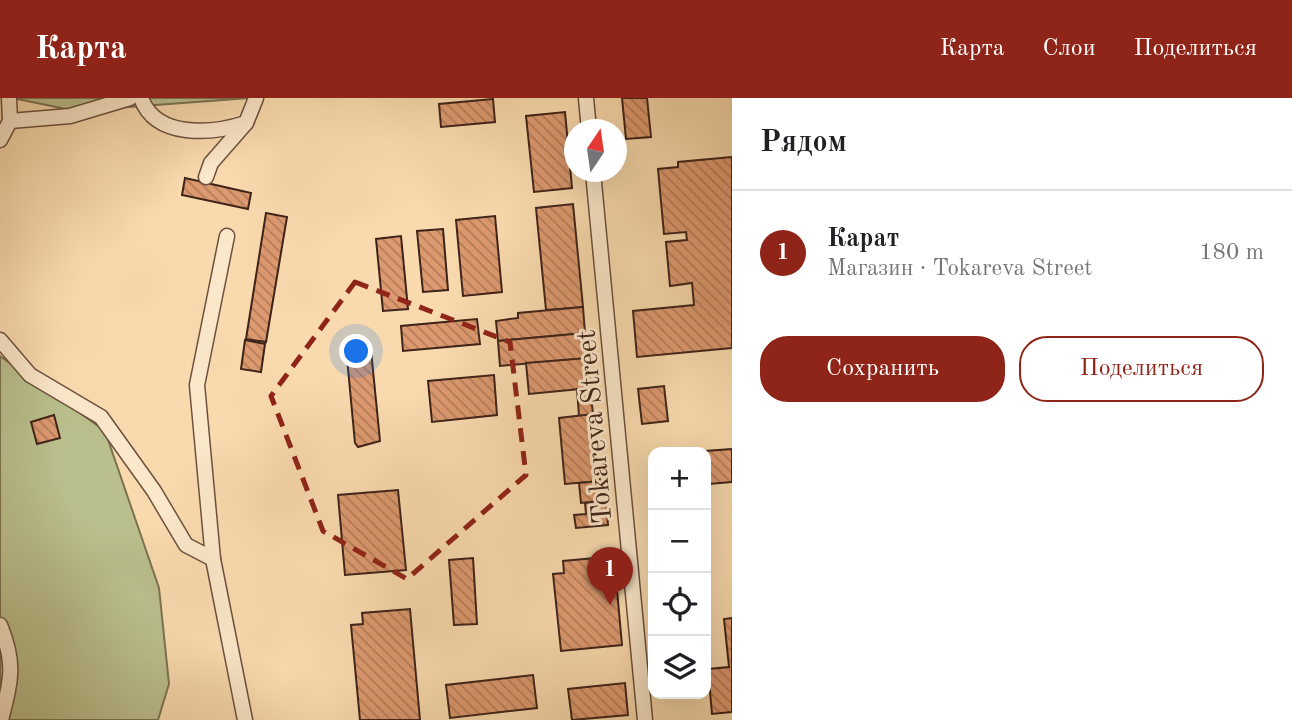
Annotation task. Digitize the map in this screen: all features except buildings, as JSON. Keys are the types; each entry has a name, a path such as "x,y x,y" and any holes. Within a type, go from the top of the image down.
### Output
{"street":[{"path":"0,139 10,121 9,98"},
{"path":"10,121 69,116 130,98"},
{"path":"141,98 151,116 172,128 227,130 246,123"},
{"path":"206,177 211,163 246,123 256,98"},
{"path":"584,98 587,119"},
{"name":"Tokareva Street","path":"594,182 645,720"},
{"path":"227,236 197,385 213,559 245,720"},
{"path":"0,340 30,375 101,417 154,491 186,545 213,559"},
{"path":"0,625 11,652 10,685 1,720"}],"highlighted area":[{"path":"355,282 510,342 526,475 407,579 323,531 271,396"}],"green space":[{"path":"13,98 250,98 75,111"},
{"path":"0,356 105,431 159,588 169,684 158,720 0,720"}],"place":[{"name":"Карат","path":"610,605"}]}
